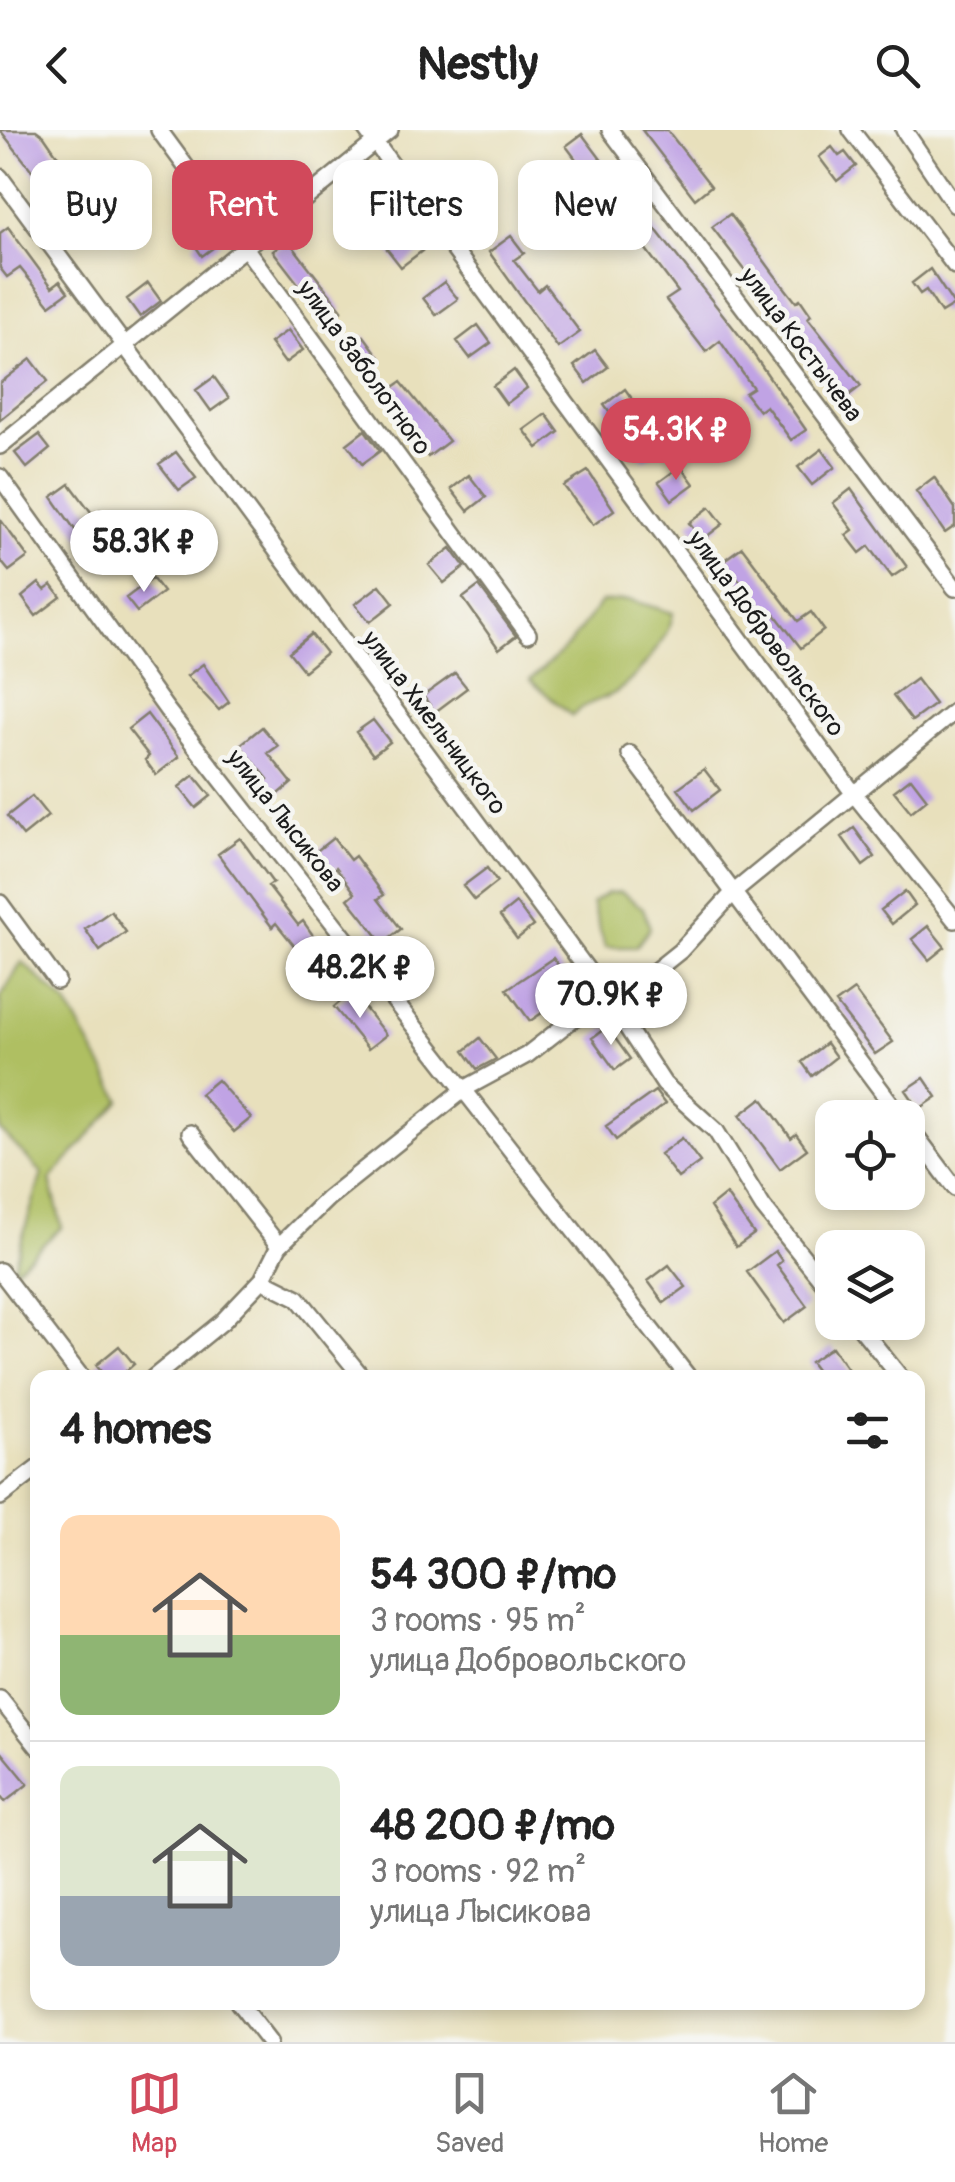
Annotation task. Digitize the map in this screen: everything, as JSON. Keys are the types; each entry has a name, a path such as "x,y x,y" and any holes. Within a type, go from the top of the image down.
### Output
{"street":[{"name":"улица Заболотного","path":"159,130 182,160"},
{"path":"313,187 370,136 390,130"},
{"name":"улица Костычева","path":"610,130 955,588"},
{"path":"851,130 955,266"},
{"path":"904,130 955,204"},
{"name":"улица Добровольского","path":"370,136 854,794 955,920"},
{"name":"улица Хмельницкого","path":"0,177 605,994 664,1084 716,1131 763,1207 815,1272"},
{"path":"0,446 241,250"},
{"name":"улица Заболотного","path":"249,250 528,634"},
{"name":"улица Лысикова","path":"0,477 167,710 466,1088 682,1370"},
{"path":"163,1370 222,1322 262,1280 279,1246 327,1199 466,1088 527,1055 605,994 634,987 680,951 733,894 955,711"},
{"path":"630,754 888,1100"},
{"path":"0,904 57,981"},
{"path":"190,1132 279,1246"},
{"path":"925,1148 955,1188"},
{"path":"0,1271 76,1370"},
{"path":"262,1280 298,1298 356,1370"},
{"path":"870,1340 895,1370"},
{"path":"0,1497 30,1474"},
{"path":"0,1699 30,1737"},
{"path":"244,2010 269,2042"}],"green space":[{"path":"630,600 673,613 666,634 622,688 572,716 530,680 568,646 601,602"},
{"path":"621,892 643,908 650,928 636,947 605,947 592,903 607,893"},
{"path":"22,962 67,1004 121,1100 50,1180 62,1227 12,1272 42,1173 0,1130 0,998"}],"building":[{"path":"0,130 36,130 60,160 30,160 30,168"},
{"path":"642,130 667,130 711,186 695,199"},
{"path":"582,134 602,160 576,160 566,146"},
{"path":"832,147 839,156 845,152 856,166 837,181 819,157"},
{"path":"730,214 796,302 800,299 811,315 808,318 861,386 844,399 712,227"},
{"path":"652,225 747,345 806,430 791,440 766,406 759,411 745,393 753,388 720,341 706,352 666,300 678,292 646,250 652,250"},
{"path":"8,227 52,287 60,281 68,292 50,305 20,268 7,277 0,268 0,233"},
{"path":"511,236 524,253 514,260 538,291 545,285 580,332 558,348 489,252 498,250 498,245"},
{"path":"296,250 342,310 327,321 273,251"},
{"path":"388,250 421,250 422,251 401,267"},
{"path":"930,269 954,305 941,313 926,290 920,294 912,283"},
{"path":"444,282 458,299 436,315 423,298"},
{"path":"148,283 161,301 140,317 127,299"},
{"path":"478,325 491,343 470,358 457,341"},
{"path":"288,330 303,350 285,363 270,343"},
{"path":"364,336 381,359 366,370 349,347"},
{"path":"595,350 608,367 587,383 574,366"},
{"path":"31,359 48,381 0,420 0,383"},
{"path":"514,370 527,388 506,404 493,386"},
{"path":"214,377 229,398 211,411 196,390"},
{"path":"401,382 449,441 428,457 385,393"},
{"path":"625,389 638,407 617,423 604,405"},
{"path":"546,414 559,432 538,448 524,430"},
{"path":"652,426 666,444 644,460 631,442"},
{"path":"365,430 380,451 362,464 347,444"},
{"path":"39,435 50,449 27,468 15,453"},
{"path":"822,449 835,467 812,485 798,467"},
{"path":"176,452 196,478 179,490 159,464"},
{"path":"681,466 694,484 672,500 659,482"},
{"path":"588,471 614,510 593,525 564,486"},
{"path":"469,475 486,497 468,511 451,489"},
{"path":"934,477 955,508 955,526 945,533 916,491"},
{"path":"70,484 94,516 100,510 111,524 85,544 52,497"},
{"path":"851,489 907,567 892,577 869,546 860,553 846,535 853,530 833,503"},
{"path":"710,507 723,524 702,540 689,523"},
{"path":"0,519 28,557 9,571 0,560"},
{"path":"742,547 798,621 811,612 824,630 801,648 774,613 768,618 737,577 733,580 720,563"},
{"path":"451,548 465,567 444,583 429,565"},
{"path":"152,578 163,592 137,612 126,598"},
{"path":"39,583 45,590 52,585 61,597 36,616 22,597"},
{"path":"380,585 394,603 370,622 355,604"},
{"path":"479,586 516,636 499,649 463,598"},
{"path":"311,634 326,653 304,671 289,652"},
{"path":"203,664 229,702 219,710 187,676"},
{"path":"455,673 467,688 435,712 423,696"},
{"path":"916,679 935,704 912,721 893,696"},
{"path":"147,714 179,757 156,775 145,760 149,756 128,729"},
{"path":"373,720 390,742 373,755 356,732"},
{"path":"262,727 278,746 268,753 292,783 274,798 263,783 268,779 240,745"},
{"path":"704,769 720,790 694,810 678,788"},
{"path":"194,775 211,796 196,808 179,787"},
{"path":"911,778 927,799 911,812 894,791"},
{"path":"32,796 48,816 23,836 7,816"},
{"path":"854,828 875,857 863,866 842,837"},
{"path":"240,838 273,883 268,886 298,925 303,921 338,971 319,985 308,971 312,968 276,923 272,927 218,854"},
{"path":"333,838 350,860 355,856 384,895 378,899 401,929 383,943 348,899 355,893 336,867 329,873 313,854"},
{"path":"487,868 497,882 474,900 463,886"},
{"path":"905,891 915,905 892,924 881,910"},
{"path":"516,903 533,926 517,939 500,916"},
{"path":"111,911 126,932 100,951 85,929"},
{"path":"928,926 945,947 929,960 912,939"},
{"path":"553,958 576,990 530,1021 507,989"},
{"path":"854,990 893,1042 875,1054 836,1003"},
{"path":"352,992 386,1035 368,1049 334,1007"},
{"path":"607,1027 630,1059 615,1070 592,1038"},
{"path":"480,1038 496,1059 477,1069 464,1051"},
{"path":"826,1043 836,1057 812,1076 802,1062"},
{"path":"924,1078 937,1097 925,1105 925,1100 913,1100 906,1090"},
{"path":"217,1080 251,1118 234,1132 200,1094"},
{"path":"655,1091 665,1104 616,1140 606,1126"},
{"path":"762,1098 791,1138 796,1134 807,1149 780,1169 740,1115"},
{"path":"682,1138 700,1162 678,1178 660,1154"},
{"path":"726,1194 754,1234 736,1247 710,1207"},
{"path":"775,1251 782,1261 777,1265 807,1306 784,1323 747,1272"},
{"path":"669,1265 686,1287 664,1303 648,1281"},
{"path":"119,1346 134,1364 127,1370 100,1370 96,1365"},
{"path":"832,1347 848,1370 816,1370 810,1362"},
{"path":"0,1750 28,1784 5,1802 0,1796"}]}
